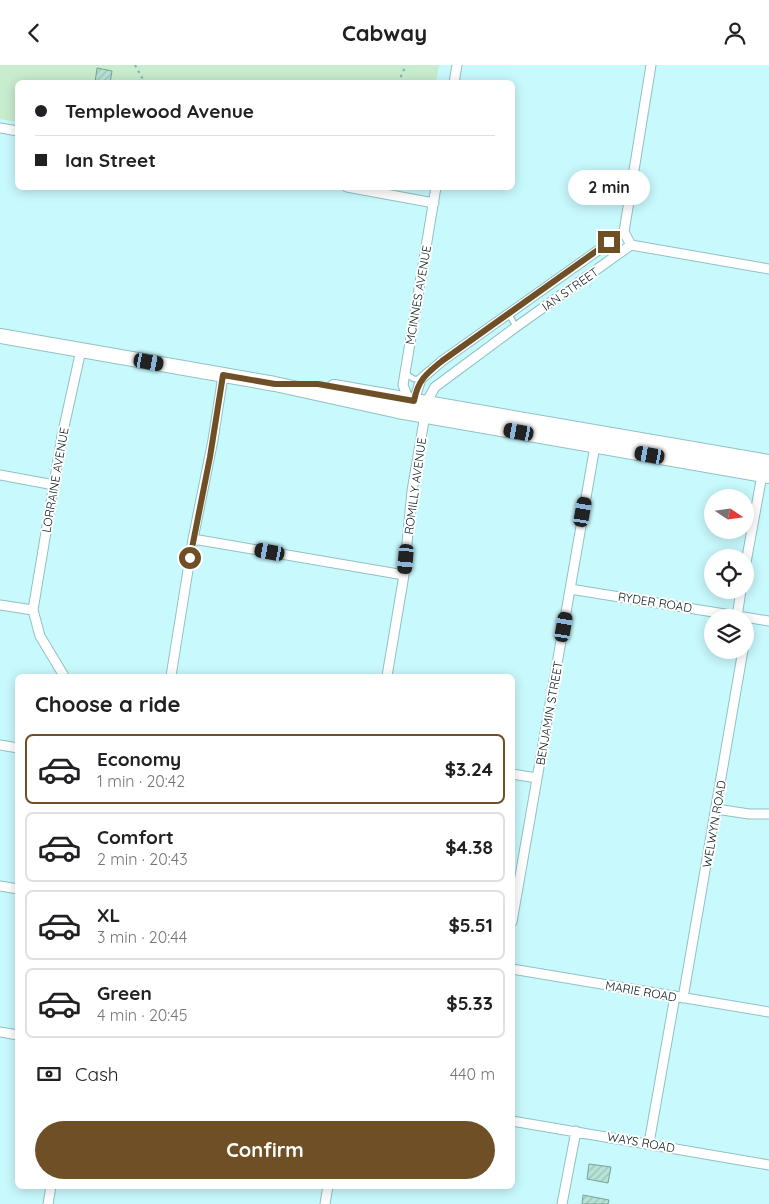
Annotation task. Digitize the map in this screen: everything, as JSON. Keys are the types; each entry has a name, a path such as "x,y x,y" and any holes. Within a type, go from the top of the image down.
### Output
{"highway":[{"path":"0,336 275,384 398,411 419,405"},
{"path":"275,384 318,384 596,439 766,468"},
{"path":"398,411 419,405"}],"street":[{"path":"454,80 457,65"},
{"path":"651,65 624,232 631,245 769,269"},
{"path":"0,128 15,130"},
{"path":"363,190 434,203"},
{"name":"MCINNES AVENUE","path":"419,405 403,385 436,190"},
{"name":"IAN STREET","path":"421,379 442,361 624,232"},
{"name":"IAN STREET","path":"419,405 435,387 631,245"},
{"name":"LORRAINE AVENUE","path":"33,610 62,436 81,350"},
{"path":"171,674 193,539 210,457 223,375"},
{"path":"419,405 416,391 421,379"},
{"name":"ROMILLY AVENUE","path":"387,674 404,575 419,405"},
{"name":"BENJAMIN STREET","path":"515,905 596,439"},
{"path":"749,549 766,468"},
{"path":"0,475 54,485"},
{"path":"193,539 404,575"},
{"name":"RYDER ROAD","path":"570,589 704,611"},
{"path":"0,605 33,610 40,636 63,674"},
{"name":"RYDER ROAD","path":"754,619 769,621"},
{"name":"WELWYN ROAD","path":"649,1143 716,809 741,659"},
{"path":"0,745 15,748"},
{"path":"515,774 537,778"},
{"path":"716,809 749,814 769,814"},
{"path":"0,886 15,888"},
{"name":"MARIE ROAD","path":"515,970 769,1012"},
{"path":"0,1032 15,1034"},
{"name":"WAYS ROAD","path":"515,1121 769,1165"},
{"path":"562,1204 576,1131"},
{"path":"48,1204 51,1189"},
{"path":"325,1204 328,1189"}],"lane":[{"path":"509,314 516,327"},
{"path":"405,373 414,379 421,379"}],"path":[{"path":"135,65 143,80"},
{"path":"399,80 406,65"}],"green space":[{"path":"0,65 439,65 436,80 15,80 15,122 0,119"}],"building":[{"path":"97,68 112,71 110,80 95,80"},
{"path":"589,1164 611,1167 608,1183 587,1179"},
{"path":"583,1195 609,1200 608,1204 582,1204"}],"route":[{"path":"190,558 214,440 223,375 275,384 318,384 414,401 421,379 442,361 609,242"}]}
